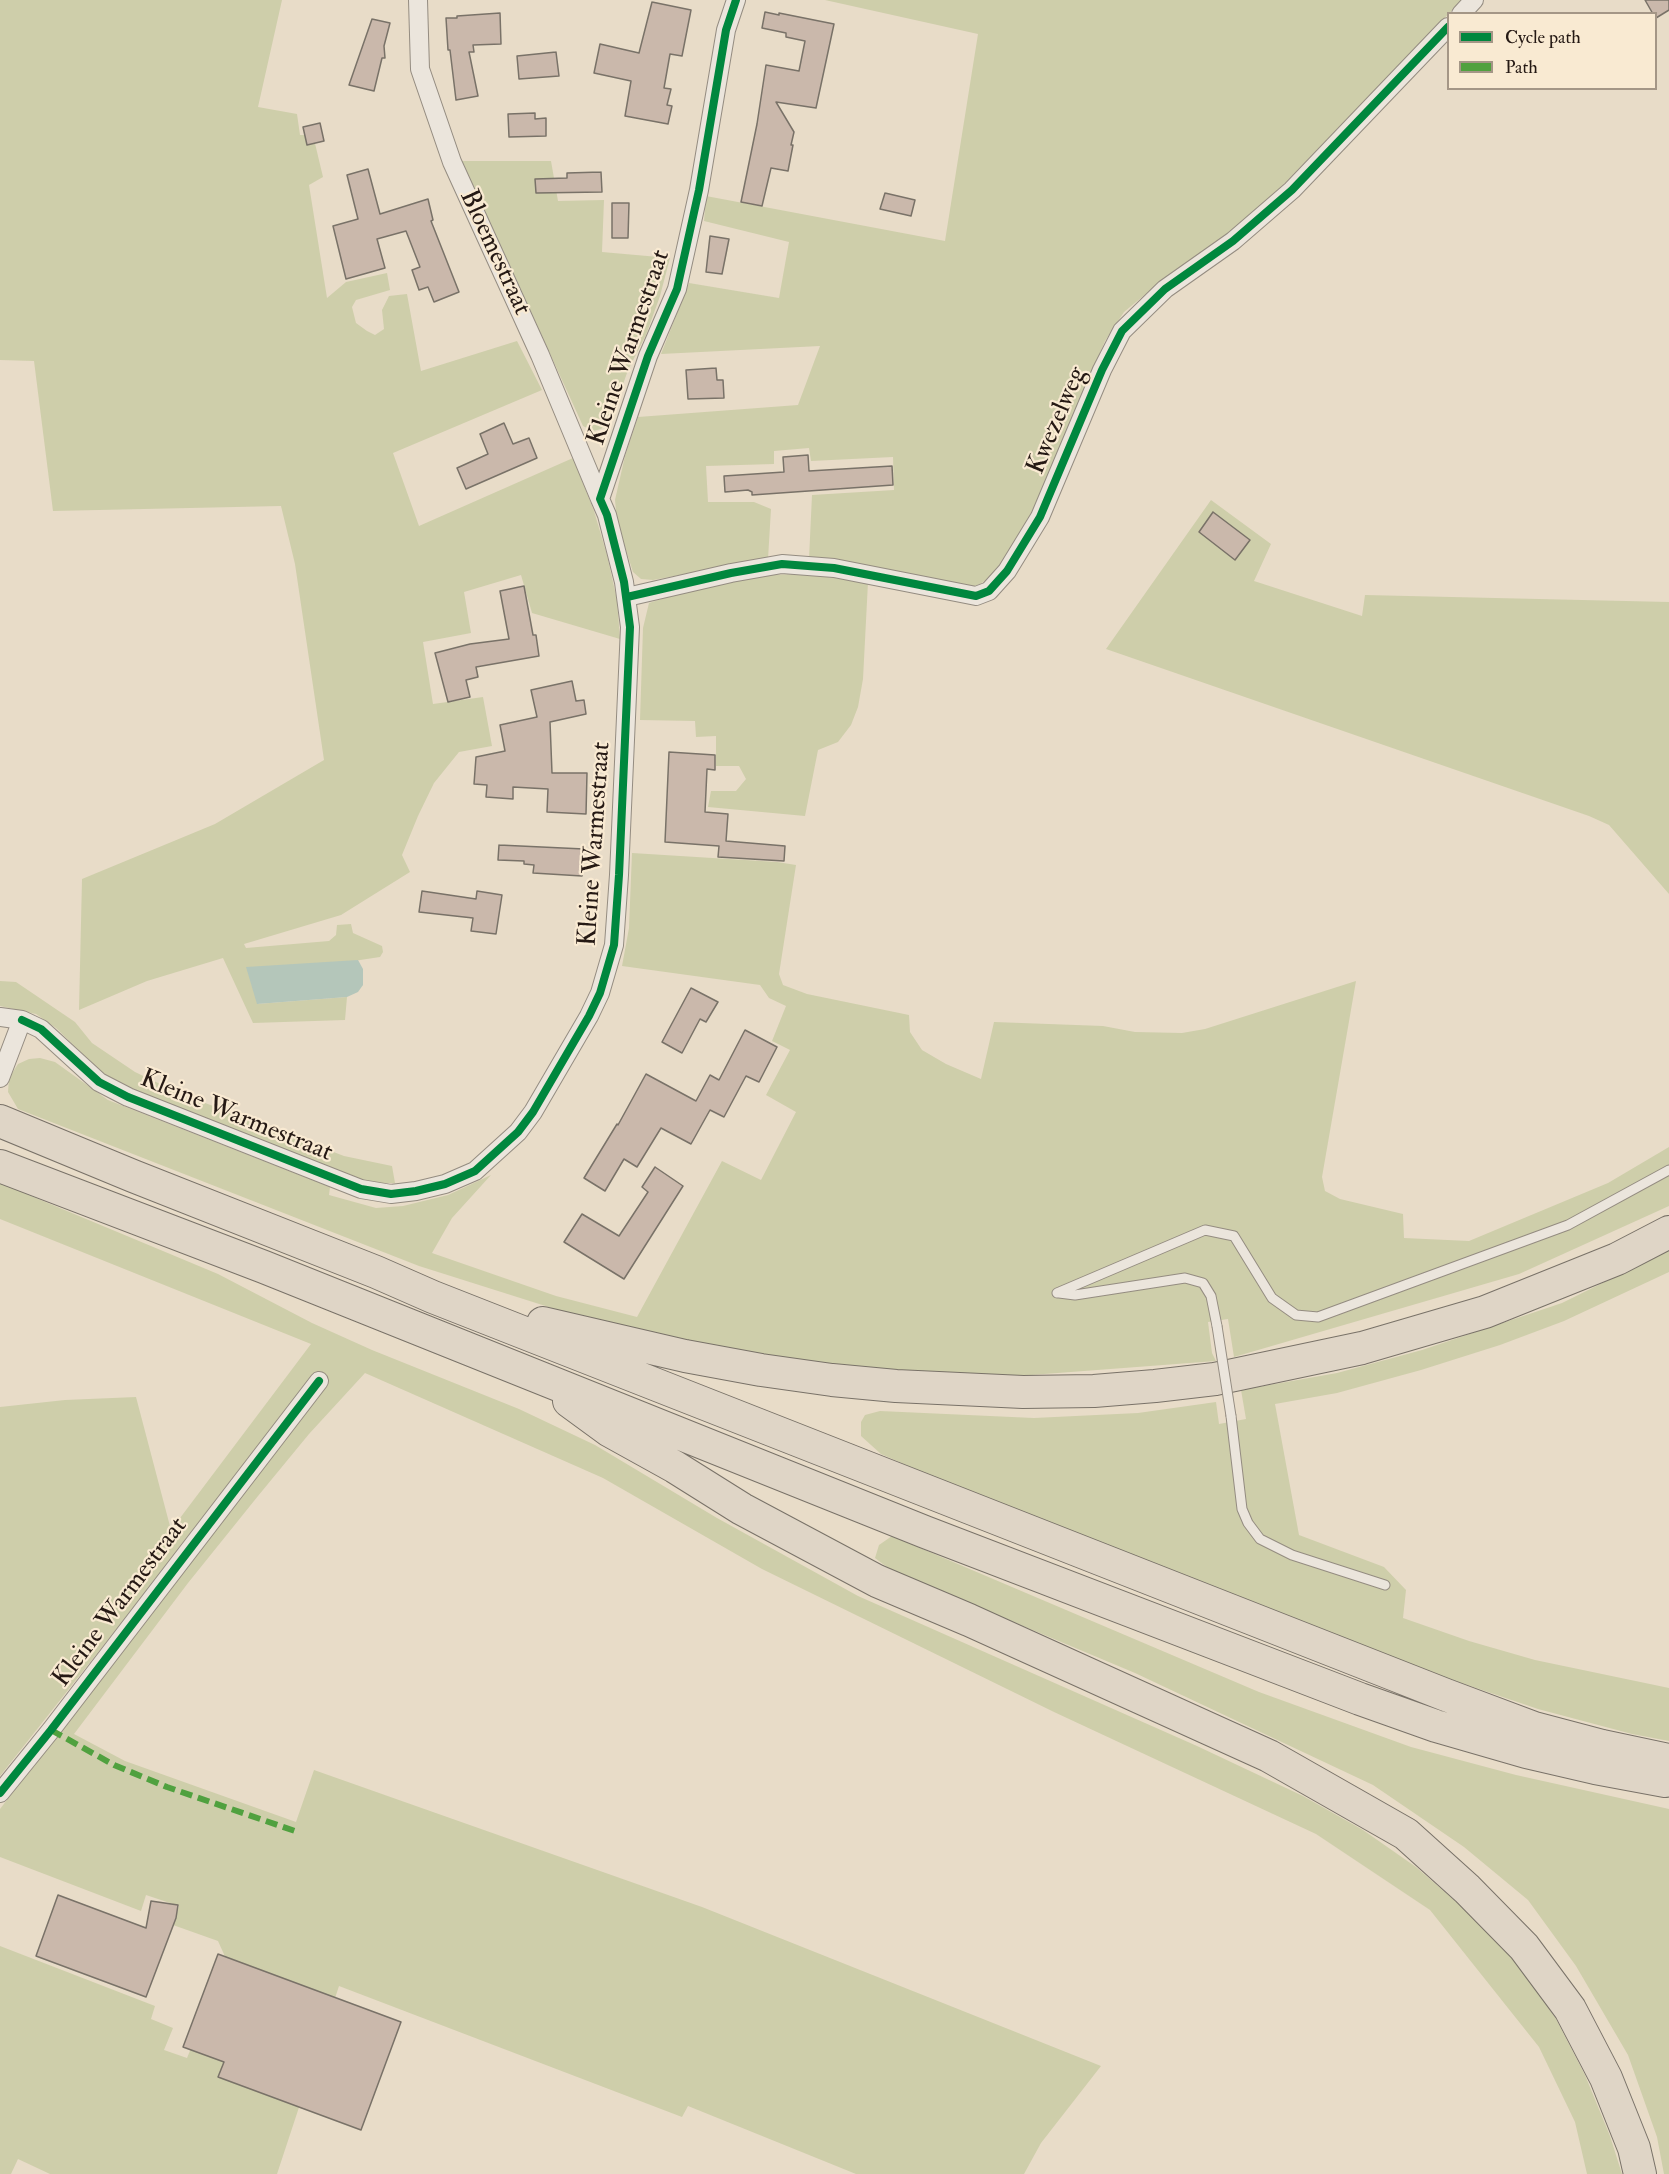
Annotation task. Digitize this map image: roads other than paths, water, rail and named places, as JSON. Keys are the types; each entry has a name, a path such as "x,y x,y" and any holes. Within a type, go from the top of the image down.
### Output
{"highway":[{"path":"0,1120 132,1176 456,1306 1446,1695 1534,1728 1602,1746 1669,1760"},
{"path":"0,1166 264,1267 925,1532 1349,1695 1436,1726 1526,1752 1595,1768 1669,1781"},
{"path":"376,1272 556,1326 673,1353 761,1370 907,1387 1013,1392 1094,1391 1215,1379 1362,1348 1506,1304 1617,1259 1669,1232"},
{"path":"535,1375 610,1431 675,1467 742,1509 868,1576 1269,1756 1406,1834 1467,1889 1524,1947 1570,2010 1606,2078 1634,2148 1640,2174"}],"street":[{"name":"Bloemestraat","path":"418,0 420,69 449,152 540,355 600,499"},
{"name":"Kleine Warmestraat","path":"22,1020 41,1029 99,1082 128,1097 361,1189 391,1194 416,1191 445,1184 475,1172 518,1132 533,1112 589,1016 600,993 614,945 630,627 627,597 607,515 600,499 648,356 677,289 699,189 726,30 736,0"},
{"path":"1463,12 1474,0"},
{"name":"Kwezelweg","path":"627,597 730,573 782,564 834,568 976,596 989,591 1007,571 1040,517 1102,370 1122,331 1165,289 1233,241 1292,190 1447,29"},
{"path":"0,1017 22,1020 0,1078"},
{"name":"Kleine Warmestraat","path":"0,1793 319,1381"}],"lane":[{"path":"1385,1585 1292,1555 1260,1539 1248,1522 1242,1509 1217,1326 1211,1296 1203,1283 1185,1278 1075,1295 1057,1293 1205,1230 1234,1236 1272,1298 1296,1315 1318,1317 1568,1225 1669,1170"}]}
